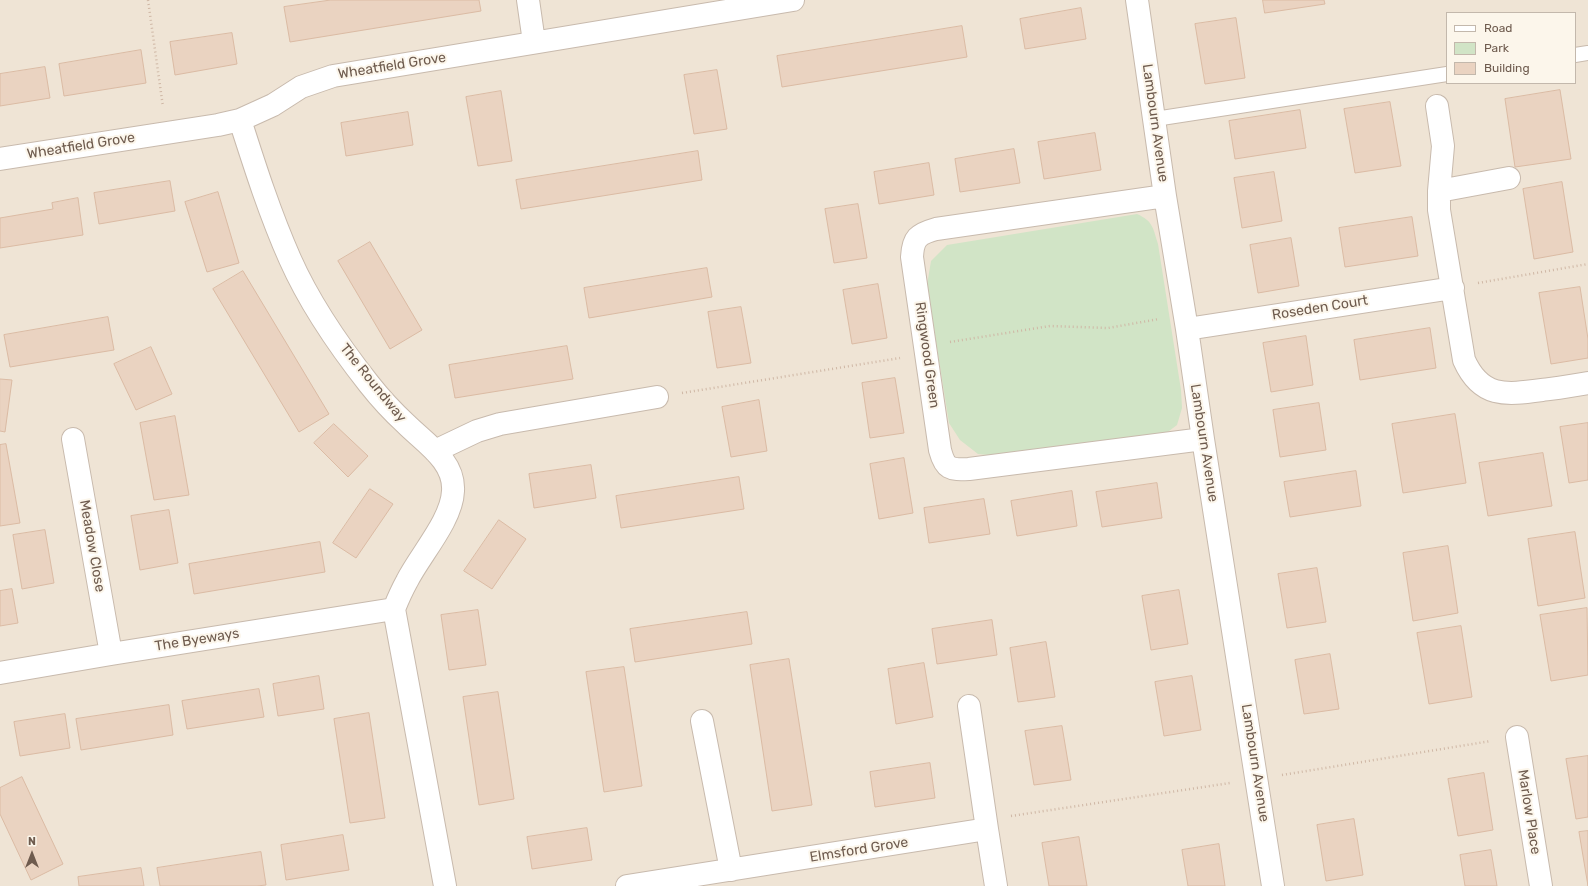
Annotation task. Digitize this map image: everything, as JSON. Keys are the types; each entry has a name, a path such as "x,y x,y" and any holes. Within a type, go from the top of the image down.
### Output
{"street":[{"path":"528,0 534,42"},
{"name":"Wheatfield Grove","path":"0,159 218,125 240,120 266,108 301,87 332,76 793,0"},
{"name":"Lambourn Avenue","path":"1137,0 1165,196 1273,886"},
{"path":"1437,106 1443,146 1439,210 1464,360 1470,373 1480,384 1492,390 1506,394 1588,383"},
{"name":"The Roundway","path":"240,120 260,183 290,260 310,298 337,339 370,384 406,424 435,451"},
{"path":"1439,191 1509,178"},
{"name":"Ringwood Green","path":"1165,196 936,229 924,233 916,239 912,247 912,257 940,450 943,460 948,468 963,470 1203,439"},
{"name":"Roseden Court","path":"1187,329 1453,288"},
{"path":"445,886 394,609 407,581 448,514 452,501 454,490 452,478 447,466 435,451 477,431 500,424 657,397"},
{"name":"Meadow Close","path":"73,439 111,654"},
{"name":"The Byeways","path":"0,673 394,609"},
{"path":"968,706 996,886"},
{"path":"702,721 731,870"},
{"name":"Marlow Place","path":"1517,737 1541,886"},
{"name":"Elmsford Grove","path":"627,886 987,830"}],"lane":[{"path":"1576,55 1588,53"},
{"path":"1155,118 1446,74"}],"path":[{"path":"148,0 167,133"},
{"path":"1453,288 1588,264"}],"shaded area":[{"path":"0,0 1588,0 1588,886 0,886"}],"green space":[{"path":"1137,214 1146,219 1152,226 1158,244 1181,390 1182,408 1177,425 1161,437 998,456 978,454 960,440 949,423 927,285 931,261 947,245"}],"building":[{"path":"331,0 479,0 481,11 290,42 284,7"},
{"path":"1263,0 1324,0 1325,4 1265,13"},
{"path":"1081,8 1086,39 1025,49 1020,19"},
{"path":"1236,18 1245,78 1205,84 1195,24"},
{"path":"962,26 967,57 782,87 777,56"},
{"path":"232,33 237,64 175,75 170,42"},
{"path":"141,50 146,83 64,96 59,64"},
{"path":"45,67 50,98 0,106 0,74"},
{"path":"717,70 727,129 694,134 684,75"},
{"path":"1560,90 1571,159 1515,167 1505,99"},
{"path":"501,91 512,161 478,166 466,97"},
{"path":"1390,102 1401,166 1355,173 1344,109"},
{"path":"1300,110 1306,148 1235,159 1229,121"},
{"path":"408,112 413,145 346,156 341,123"},
{"path":"1095,133 1101,170 1044,179 1038,142"},
{"path":"1014,149 1020,183 960,192 955,159"},
{"path":"698,151 702,180 521,209 516,180"},
{"path":"929,163 934,195 879,204 874,172"},
{"path":"1274,172 1282,221 1242,228 1234,178"},
{"path":"170,181 175,211 99,224 94,193"},
{"path":"1562,182 1573,252 1534,259 1523,189"},
{"path":"218,192 239,263 207,272 185,202"},
{"path":"78,198 83,235 0,248 0,218 53,209 52,203"},
{"path":"858,204 867,258 834,263 825,209"},
{"path":"1412,217 1418,256 1345,267 1339,228"},
{"path":"1291,238 1299,286 1258,293 1250,245"},
{"path":"370,242 422,330 390,349 338,261"},
{"path":"707,268 712,297 589,318 584,288"},
{"path":"243,271 329,414 299,432 213,289"},
{"path":"878,284 887,338 852,344 843,290"},
{"path":"1580,287 1588,339 1588,358 1551,364 1539,293"},
{"path":"741,307 751,363 717,368 708,312"},
{"path":"108,317 114,350 10,367 4,335"},
{"path":"1430,328 1436,368 1360,380 1354,340"},
{"path":"1306,336 1313,385 1271,392 1263,343"},
{"path":"567,346 573,379 455,398 449,365"},
{"path":"151,347 172,394 136,410 114,364"},
{"path":"895,378 904,433 870,438 862,383"},
{"path":"0,379 12,380 5,432 0,431"},
{"path":"759,400 767,451 731,457 722,407"},
{"path":"1319,403 1326,450 1280,457 1273,410"},
{"path":"1455,414 1466,483 1403,493 1392,424"},
{"path":"175,416 189,495 154,500 140,423"},
{"path":"1588,423 1588,480 1569,483 1560,427"},
{"path":"334,424 368,456 348,477 314,443"},
{"path":"6,444 20,523 0,526 0,445"},
{"path":"1543,453 1552,506 1488,516 1479,463"},
{"path":"904,458 913,513 879,519 870,464"},
{"path":"591,465 596,498 534,508 529,474"},
{"path":"1356,471 1361,506 1290,517 1284,482"},
{"path":"739,477 744,509 621,528 616,496"},
{"path":"1157,483 1162,518 1102,527 1096,492"},
{"path":"370,489 393,504 356,558 333,543"},
{"path":"1072,491 1077,526 1017,536 1011,501"},
{"path":"984,499 990,534 929,543 924,508"},
{"path":"169,510 178,563 140,570 131,516"},
{"path":"499,520 526,539 492,589 464,571"},
{"path":"45,530 54,583 22,589 13,535"},
{"path":"1575,532 1585,598 1538,606 1528,539"},
{"path":"320,542 325,572 194,594 189,564"},
{"path":"1448,546 1458,613 1413,621 1403,553"},
{"path":"1317,568 1326,622 1287,628 1278,574"},
{"path":"12,589 18,623 0,626 0,591"},
{"path":"1179,590 1188,644 1151,650 1142,596"},
{"path":"1587,608 1588,675 1551,681 1540,615"},
{"path":"478,610 486,665 449,670 441,615"},
{"path":"747,612 752,644 635,662 630,629"},
{"path":"992,620 997,655 937,664 932,629"},
{"path":"1461,626 1472,697 1429,704 1417,633"},
{"path":"1046,642 1055,697 1018,702 1010,648"},
{"path":"1330,654 1339,709 1304,714 1295,660"},
{"path":"789,659 812,805 772,811 750,665"},
{"path":"924,663 933,717 896,724 888,669"},
{"path":"624,667 642,786 604,792 586,672"},
{"path":"319,676 324,709 278,716 273,684"},
{"path":"1192,676 1201,730 1164,736 1155,682"},
{"path":"259,689 264,717 187,729 182,701"},
{"path":"498,692 514,799 479,805 463,697"},
{"path":"169,705 173,735 81,750 76,719"},
{"path":"369,713 385,818 350,823 334,719"},
{"path":"65,714 70,748 20,756 14,722"},
{"path":"1062,726 1071,780 1034,785 1025,731"},
{"path":"1588,756 1588,817 1576,819 1566,759"},
{"path":"930,763 935,798 875,807 870,772"},
{"path":"1484,773 1493,830 1458,836 1448,779"},
{"path":"22,777 63,864 31,880 0,814 0,788"},
{"path":"1354,819 1363,875 1326,881 1317,825"},
{"path":"587,828 592,860 532,869 527,837"},
{"path":"1588,831 1588,886 1579,832"},
{"path":"343,835 349,870 286,880 281,845"},
{"path":"1079,837 1087,886 1049,886 1042,843"},
{"path":"1219,844 1225,886 1188,886 1182,850"},
{"path":"1491,850 1497,886 1465,886 1460,855"},
{"path":"261,852 266,885 160,886 157,868"},
{"path":"141,868 144,886 79,886 78,877"}]}
